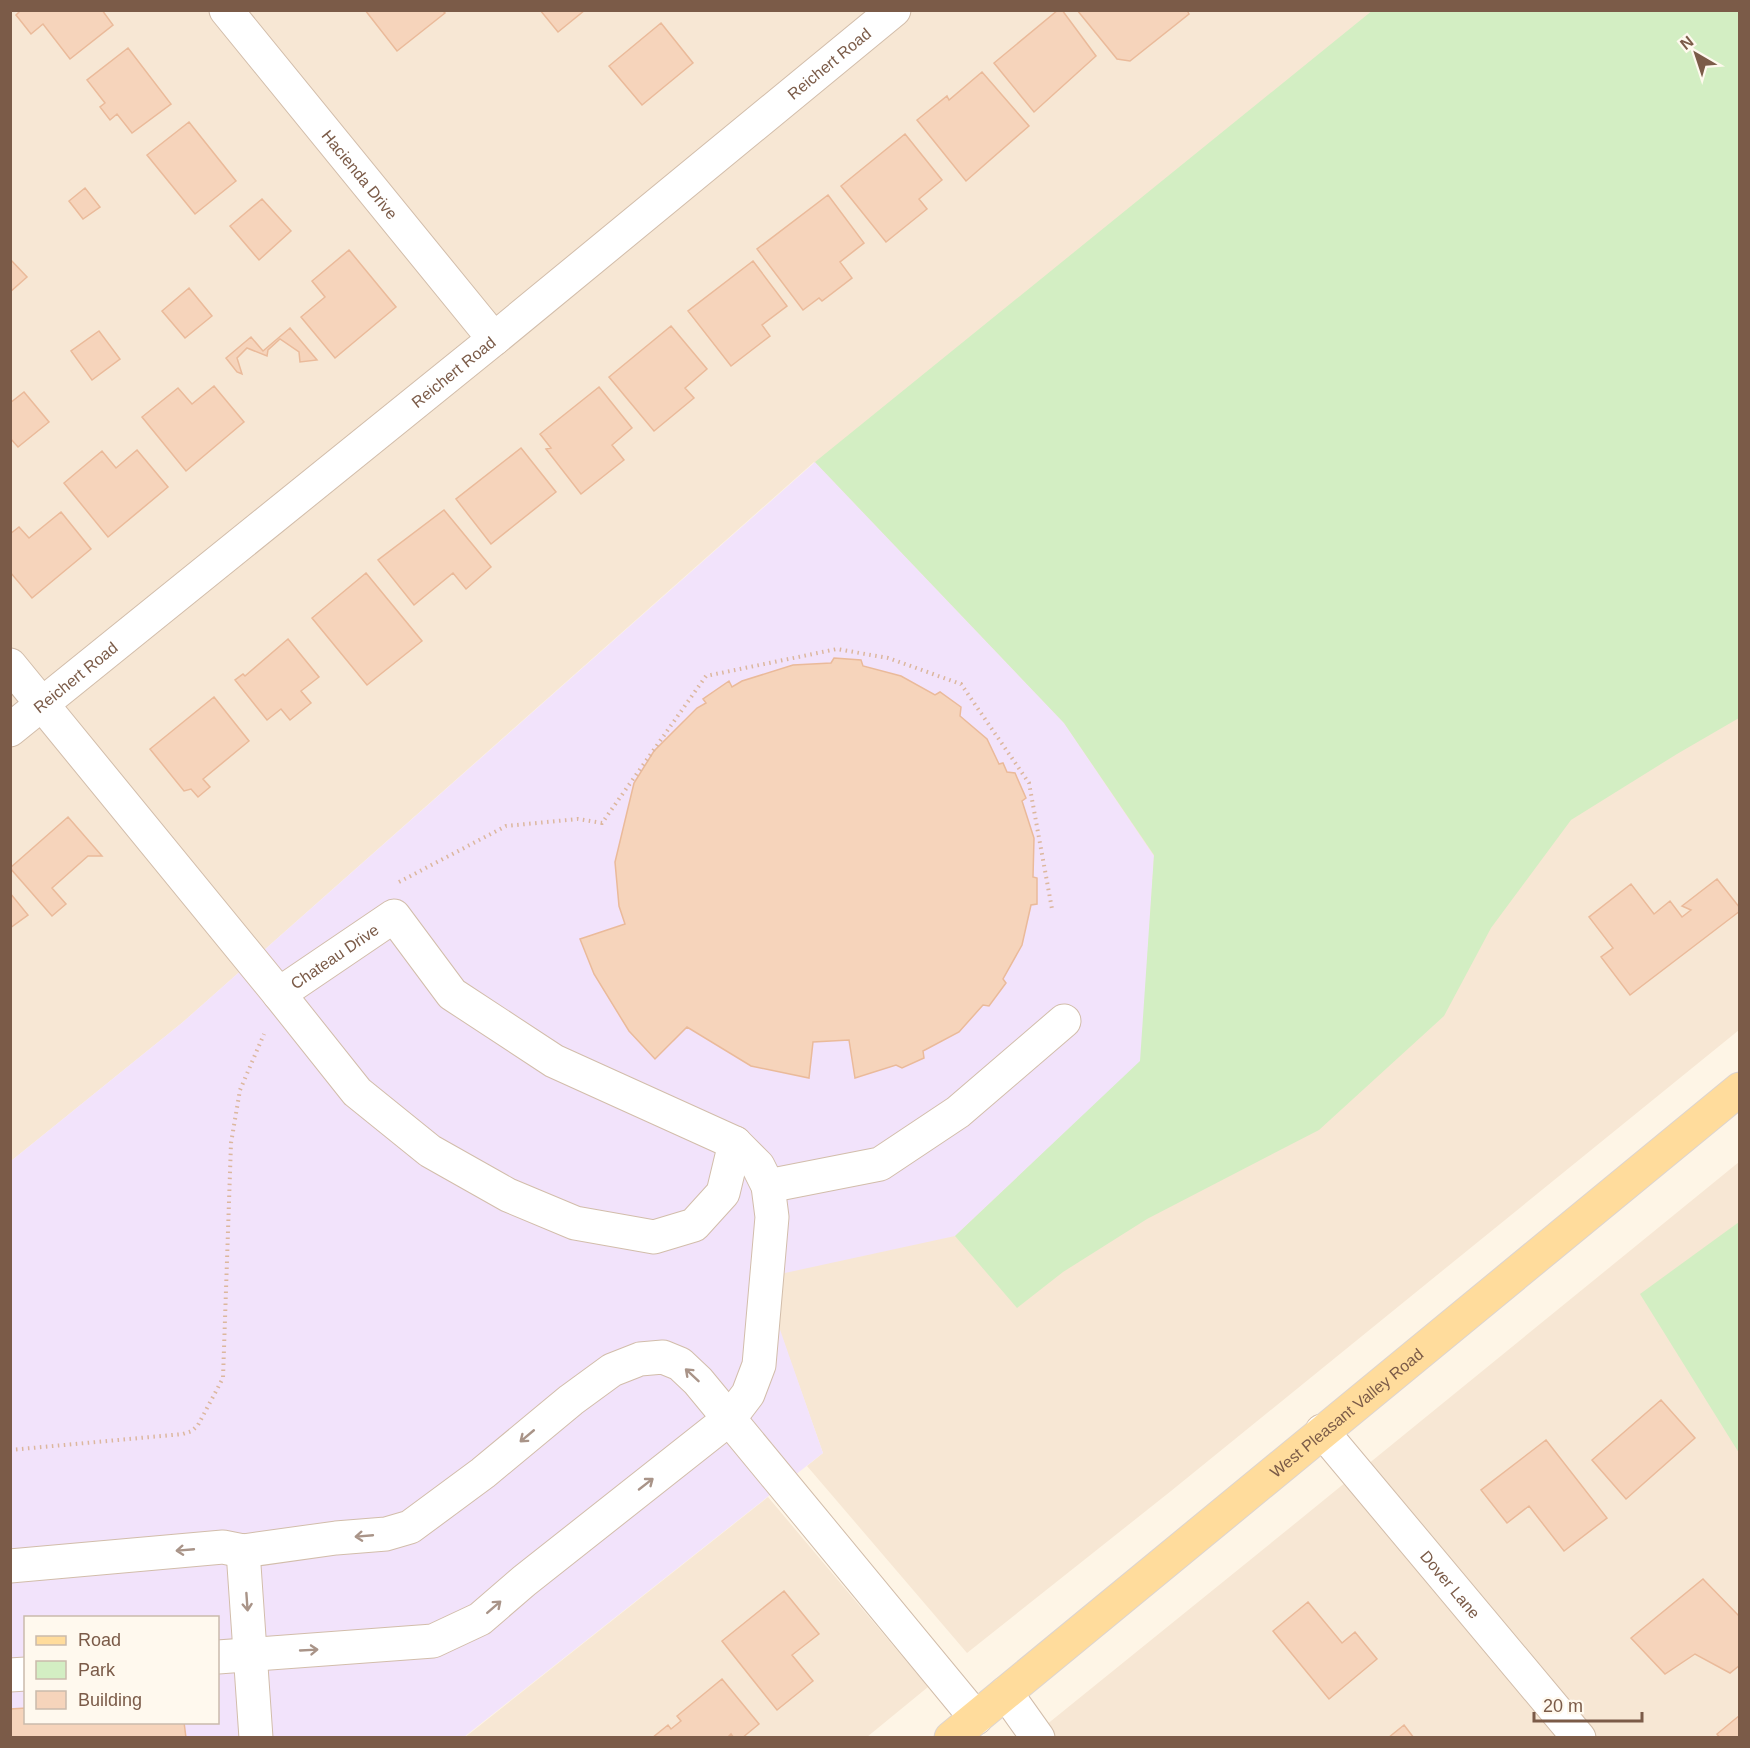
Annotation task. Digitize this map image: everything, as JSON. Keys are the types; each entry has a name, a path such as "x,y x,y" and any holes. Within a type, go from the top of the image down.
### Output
{"main road":[{"name":"West Pleasant Valley Road","path":"964,1728 1740,1089"}],"street":[{"name":"Hacienda Drive","path":"226,10 494,339"},
{"name":"Reichert Road","path":"10,730 494,339 894,10"},
{"name":"Chateau Drive","path":"10,665 279,994 394,915 452,994 554,1061 735,1143"},
{"path":"219,1657 433,1641 480,1619 524,1581 729,1419 748,1394 759,1365 772,1217 768,1186 758,1166 735,1143 723,1193 694,1225 654,1237 575,1223 508,1195 430,1151 357,1092 279,994"},
{"path":"768,1186 880,1164 958,1112 1064,1021"},
{"path":"10,1566 223,1547 243,1551 336,1538 386,1534 410,1527 483,1473 571,1400 612,1370 640,1359 663,1357 680,1364 698,1381 729,1419 964,1728"},
{"name":"Dover Lane","path":"1322,1431 1579,1737"},
{"path":"243,1551 256,1737"},
{"path":"1006,1693 1038,1737"}],"path":[{"path":"393,886 506,826 578,819 602,823 706,676 837,649 888,658 961,684 1029,783 1052,909"},
{"path":"10,1450 183,1434 192,1431 198,1425 223,1378 231,1143 240,1090 264,1034"}],"shaded area":[{"path":"11,11 1739,11 1739,1030 1171,1491 967,1653 807,1466 823,1453 761,1278 814,462 183,1022 11,1161"},
{"path":"815,462 1064,723 1154,856 1141,1061 955,1236 762,1278 823,1453 464,1737 11,1738 11,1161 183,1022"},
{"path":"1739,1162 1739,1737 1030,1738 1292,1526"},
{"path":"768,1497 928,1687 867,1737 464,1738"}],"green space":[{"path":"1373,10 1739,11 1739,718 1571,820 1491,928 1444,1016 1319,1130 1147,1219 1063,1272 1017,1308 955,1236 1140,1061 1154,855 1064,723 815,462"},
{"path":"1739,1222 1739,1453 1640,1294"}],"building":[{"path":"21,10 102,10 113,25 70,59 43,24 31,34 16,15"},
{"path":"365,10 442,10 445,13 397,51"},
{"path":"540,10 585,10 558,32"},
{"path":"1058,10 1062,10 1096,56 1034,112 994,63"},
{"path":"1077,10 1187,10 1189,14 1130,61 1117,59"},
{"path":"661,23 693,63 642,105 609,66"},
{"path":"128,48 171,104 132,133 117,114 110,120 100,107 105,103 87,80"},
{"path":"982,72 1029,126 966,181 917,120 947,96 949,100"},
{"path":"189,122 236,181 195,214 147,155"},
{"path":"905,134 942,180 919,199 927,209 886,242 841,186"},
{"path":"85,188 100,207 83,219 69,201"},
{"path":"828,195 864,243 840,262 852,278 822,301 819,298 803,310 757,249"},
{"path":"262,199 291,231 259,260 230,226"},
{"path":"349,250 396,307 335,358 301,317 325,297 312,281"},
{"path":"10,259 27,277 10,292"},
{"path":"753,261 787,306 762,325 770,336 731,366 688,311"},
{"path":"189,288 212,316 185,338 162,311"},
{"path":"671,326 707,369 685,388 694,398 654,431 609,377"},
{"path":"290,328 317,360 300,362 299,352 280,339 268,350 267,356 247,348 237,358 242,374 237,372 226,358 251,337 263,351"},
{"path":"99,331 120,359 92,380 71,351"},
{"path":"214,386 244,422 186,471 142,417 178,388 192,404"},
{"path":"599,387 632,428 612,445 624,460 581,494 546,449 551,448 540,434"},
{"path":"24,392 49,422 18,447 10,438 10,403"},
{"path":"521,448 556,492 491,544 456,499"},
{"path":"137,450 168,487 108,537 64,483 102,451 116,468"},
{"path":"444,510 491,567 466,589 453,573 414,605 378,560"},
{"path":"61,512 91,549 32,598 10,572 10,534 19,527 29,538"},
{"path":"366,573 422,641 367,685 312,618"},
{"path":"288,639 319,677 301,691 311,703 290,720 281,709 267,720 235,680 243,674 245,676"},
{"path":"834,658 861,660 863,666 901,676 935,695 940,692 961,707 960,716 987,739 999,764 1003,763 1007,772 1015,773 1026,798 1022,801 1034,838 1033,877 1037,878 1037,904 1031,905 1022,945 1003,979 1006,983 989,1006 983,1005 959,1032 923,1051 924,1058 902,1068 896,1065 855,1078 849,1040 813,1042 809,1078 751,1066 687,1027 655,1059 629,1031 594,974 580,939 625,924 619,906 615,862 634,783 654,751 697,708 706,703 703,699 729,681 732,687 742,681 793,665 831,663"},
{"path":"214,697 249,741 203,779 210,787 198,797 191,789 184,791 150,749"},
{"path":"68,817 102,856 88,856 52,888 66,904 52,916 10,868"},
{"path":"1717,879 1740,911 1630,995 1601,957 1613,948 1589,917 1631,884 1654,914 1670,901 1682,917 1691,910 1682,906"},
{"path":"10,893 28,915 10,928"},
{"path":"1661,1400 1695,1438 1626,1499 1592,1460"},
{"path":"1546,1440 1607,1518 1564,1551 1529,1506 1507,1523 1481,1490"},
{"path":"1703,1579 1740,1617 1740,1665 1730,1673 1695,1654 1665,1674 1631,1638"},
{"path":"784,1591 819,1634 792,1655 813,1681 777,1710 722,1641"},
{"path":"1308,1602 1342,1643 1355,1632 1377,1659 1329,1699 1273,1631"},
{"path":"722,1679 759,1724 742,1738 734,1738 731,1734 727,1738 652,1738 668,1725 671,1729 681,1721 677,1716"},
{"path":"24,1708 24,1724 184,1724 186,1738 10,1738 10,1709"},
{"path":"1740,1715 1740,1738 1720,1738 1717,1734"},
{"path":"1404,1725 1414,1738 1388,1738"}]}
